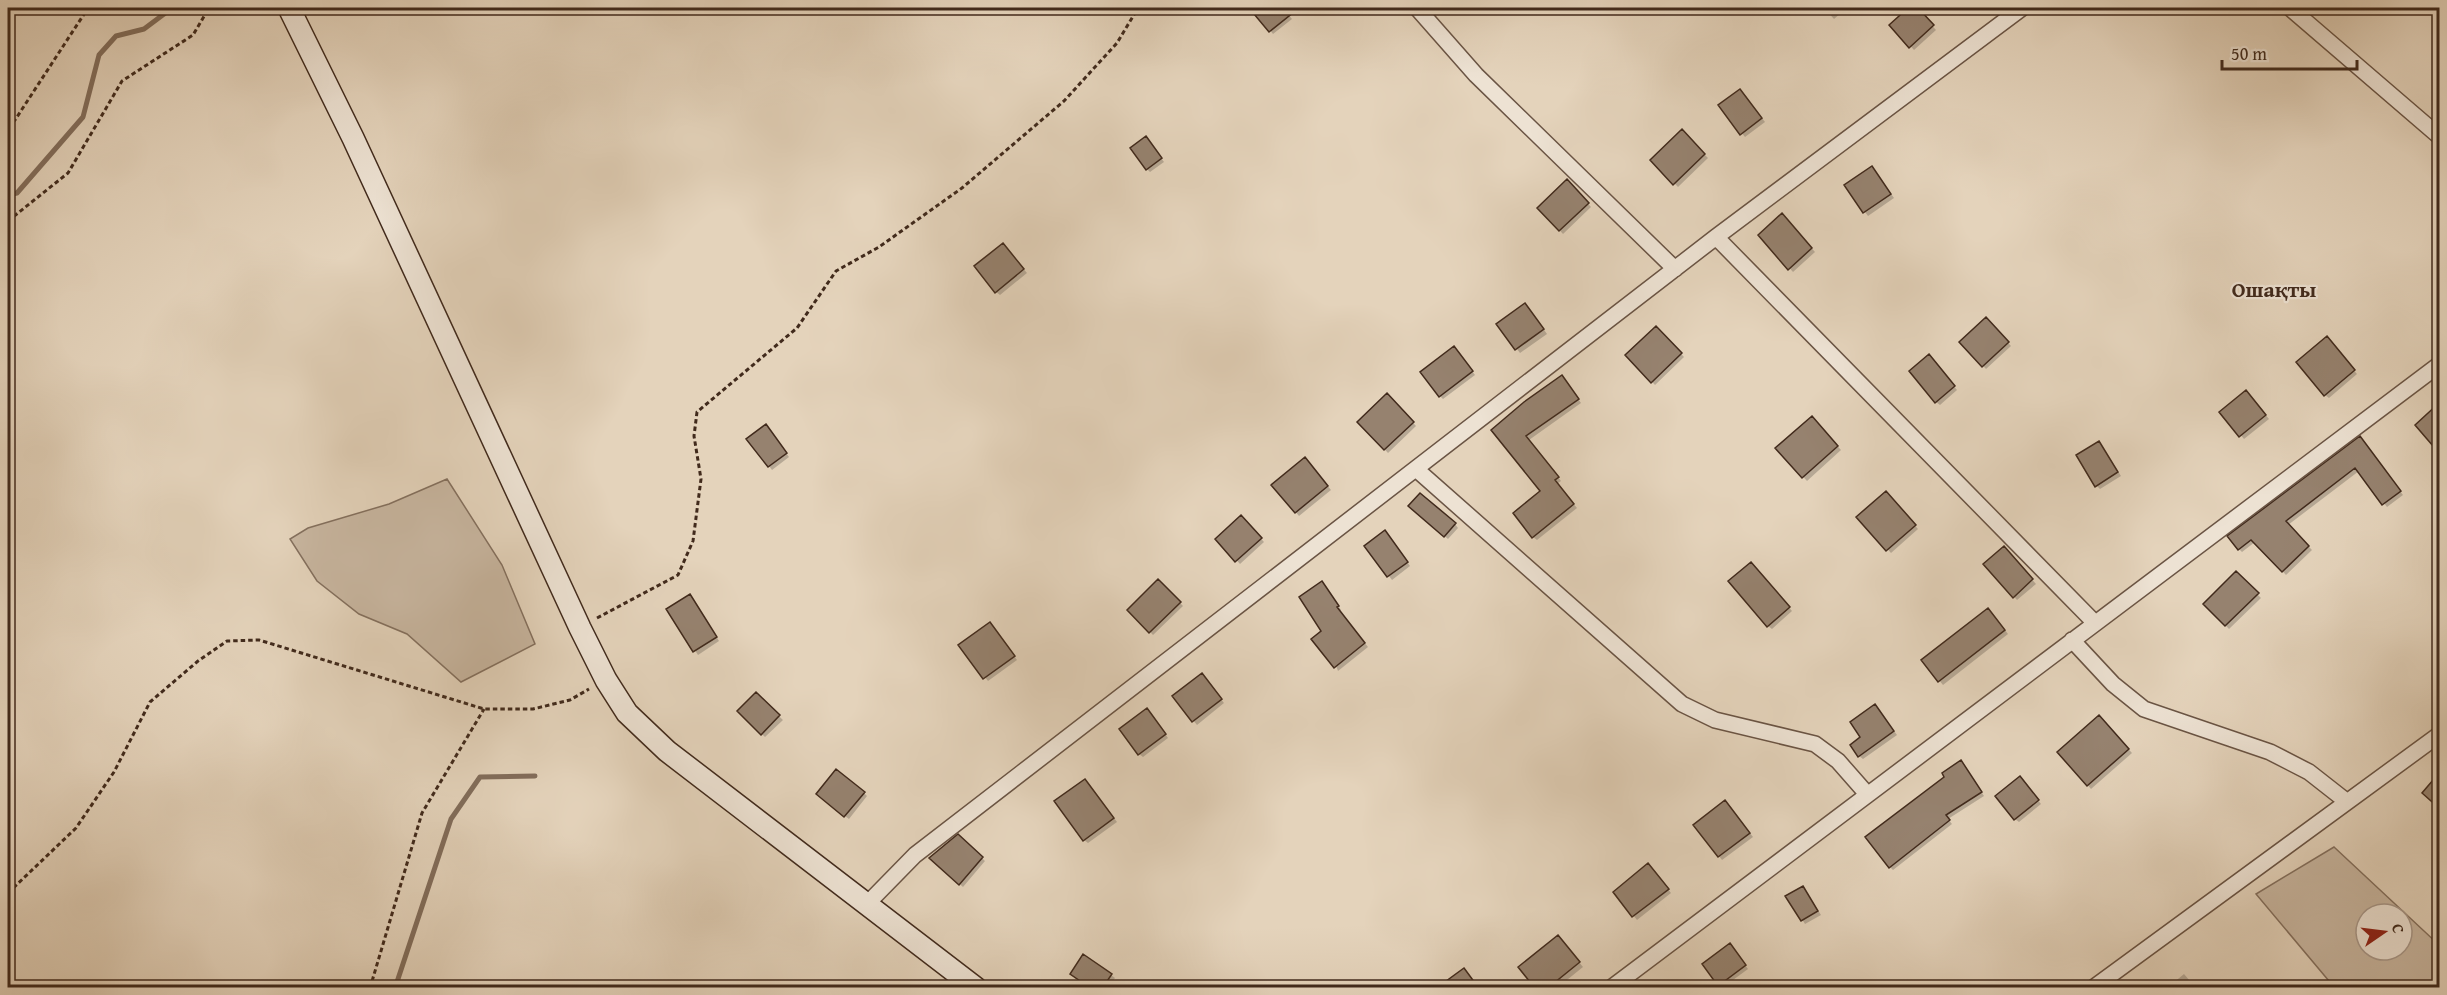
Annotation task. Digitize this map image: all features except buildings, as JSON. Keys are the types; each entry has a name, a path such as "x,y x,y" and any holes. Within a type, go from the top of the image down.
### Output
{"main road":[{"path":"288,8 353,138 580,628 606,680 627,713 667,751 976,987"}],"street":[{"path":"1417,8 1476,75 1675,269"},
{"path":"867,904 915,855 1716,237 2022,8"},
{"path":"2290,8 2439,137"},
{"path":"1716,237 2095,622"},
{"path":"1611,987 2439,364"},
{"path":"1416,468 1682,704 1715,720 1815,744 1838,761 1868,794"},
{"path":"2073,640 2113,684 2144,709 2270,752 2309,772 2346,801"},
{"path":"2093,987 2439,734"}],"path":[{"path":"8,128 88,8"},
{"path":"8,221 68,173 122,81 193,35 209,8"},
{"path":"580,628 678,575 693,541 701,479 694,436 697,412 797,327 836,271 879,247 962,188 1064,101 1117,43 1138,8"},
{"path":"8,893 76,828 114,772 150,702 198,661 227,641 259,640 484,709 533,709 570,700 606,680"},
{"path":"370,987 422,813 484,709"}],"shaded area":[{"path":"447,479 502,565 535,644 461,682 407,634 359,614 317,581 290,539 308,528 389,504"},
{"path":"2334,847 2393,902 2354,902 2354,962 2414,962 2414,922 2439,945 2439,987 2334,987 2256,894"}],"waterway":[{"path":"8,195 17,193 83,117 99,55 116,36 144,29 172,8"},
{"path":"395,988 451,819 480,777 535,776"}],"district":[{"name":"Ошақты","path":"2274,289"}]}
